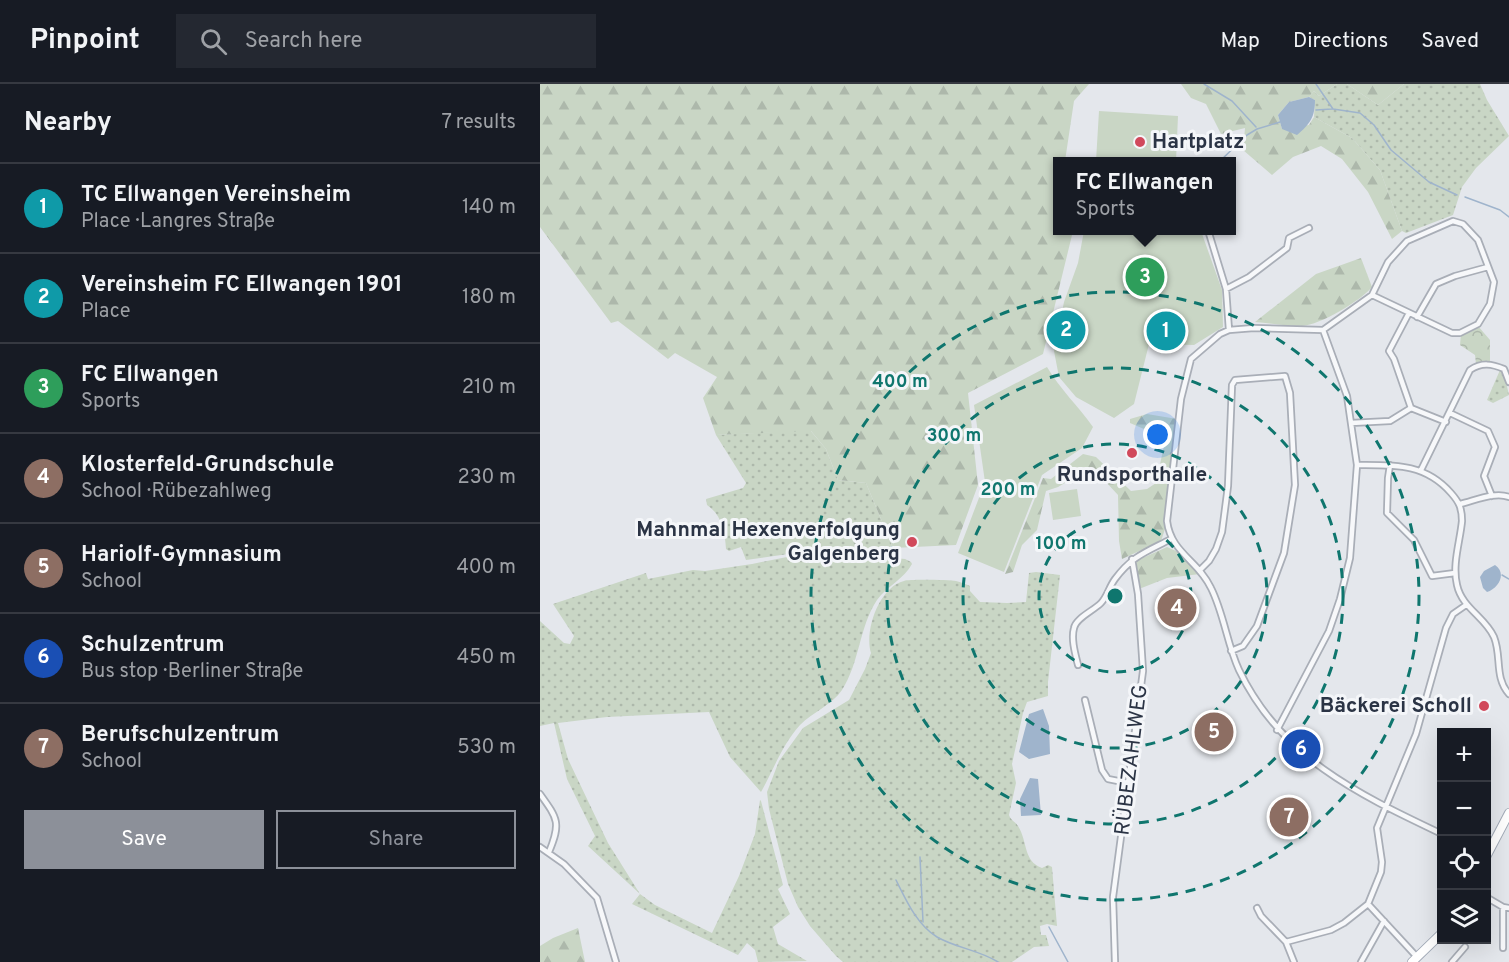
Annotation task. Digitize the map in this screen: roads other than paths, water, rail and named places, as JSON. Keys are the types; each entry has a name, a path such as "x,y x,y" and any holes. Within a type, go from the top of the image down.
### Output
{"main road":[{"path":"1491,848 1509,813"},
{"path":"1414,960 1437,938"}],"street":[{"path":"1372,295 1452,333 1460,333 1478,324 1490,304 1494,282 1478,240 1463,224 1453,222 1407,241 1388,262 1372,295 1323,330 1229,330 1202,348 1191,359 1181,399 1167,521 1171,539 1200,570 1212,589 1231,651 1250,692 1277,730 1302,754 1386,807 1437,832"},
{"path":"1226,289 1249,277 1287,248 1289,238 1309,228"},
{"path":"1209,235 1226,289 1229,330"},
{"path":"1417,317 1437,284 1455,276 1488,267"},
{"path":"1410,313 1389,351 1411,408 1446,422"},
{"path":"1277,730 1329,631 1350,558 1357,465 1347,396 1323,330"},
{"path":"1421,470 1470,370 1490,364 1504,369 1509,382"},
{"path":"1200,570 1216,549 1222,532 1228,486 1232,385 1235,380 1285,376 1290,393 1295,485 1284,553 1257,626 1243,646 1231,651"},
{"path":"1351,423 1390,421 1411,408"},
{"path":"1450,413 1488,431 1496,447 1484,476 1492,496"},
{"path":"1357,465 1390,465 1421,470 1442,482 1460,504 1462,520 1455,573 1458,588 1466,605 1488,627 1494,638 1499,675 1503,688 1509,694"},
{"path":"1390,465 1388,513 1414,540 1432,576 1455,573"},
{"path":"1460,504 1492,496 1509,497"},
{"path":"1078,665 1074,647 1074,627 1079,618 1089,614 1103,601 1112,583 1132,559 1171,539"},
{"name":"RÜBEZAHLWEG","path":"1115,962 1113,897 1143,671 1138,594 1132,559"},
{"path":"1286,942 1331,930 1368,904 1381,872 1377,828 1416,734 1446,628 1453,614 1466,605"},
{"path":"1084,700 1102,770 1108,779 1128,783"},
{"path":"540,794 554,812 556,820 556,834 549,852"},
{"path":"540,847 549,852 597,898 616,962"},
{"path":"1491,900 1509,908"},
{"path":"1368,904 1414,960"},
{"path":"1503,907 1503,948"},
{"path":"1257,908 1261,916 1286,942 1294,962"},
{"path":"1361,962 1384,921"},
{"path":"1452,962 1465,947"}],"water":[{"path":"1309,97 1315,100 1311,120 1297,135 1282,129 1278,115 1289,102"},
{"path":"1495,565 1499,568 1500,580 1487,592 1483,588 1480,577 1484,571"},
{"path":"1043,709 1049,726 1050,754 1029,759 1019,752 1029,714"},
{"path":"1030,778 1038,779 1041,815 1021,816 1020,799"}],"waterway":[{"path":"1204,84 1232,101 1256,127"},
{"path":"1316,84 1333,109 1360,113 1374,125 1391,150 1429,182 1457,195"},
{"path":"1316,110 1332,109"},
{"path":"1224,157 1247,135 1257,129 1280,122"},
{"path":"1465,197 1500,210 1509,217"},
{"path":"1502,575 1509,579"},
{"path":"920,857 923,922"},
{"path":"896,880 913,912 930,932 944,941 998,962"},
{"path":"1049,927 1068,962"}],"place":[{"name":"Hartplatz","path":"1140,142"},
{"name":"FC Ellwangen","path":"1145,277"},
{"name":"Vereinsheim FC Ellwangen 1901","path":"1066,330"},
{"name":"TC Ellwangen Vereinsheim","path":"1166,331"},
{"name":"Rundsporthalle","path":"1132,453"},
{"name":"Mahnmal Hexenverfolgung Galgenberg","path":"912,542"},
{"name":"Klosterfeld-Grundschule","path":"1177,608"},
{"name":"Bäckerei Scholl","path":"1484,706"},
{"name":"Hariolf-Gymnasium","path":"1214,732"},
{"name":"Schulzentrum","path":"1301,749"},
{"name":"Berufschulzentrum","path":"1289,817"}]}
